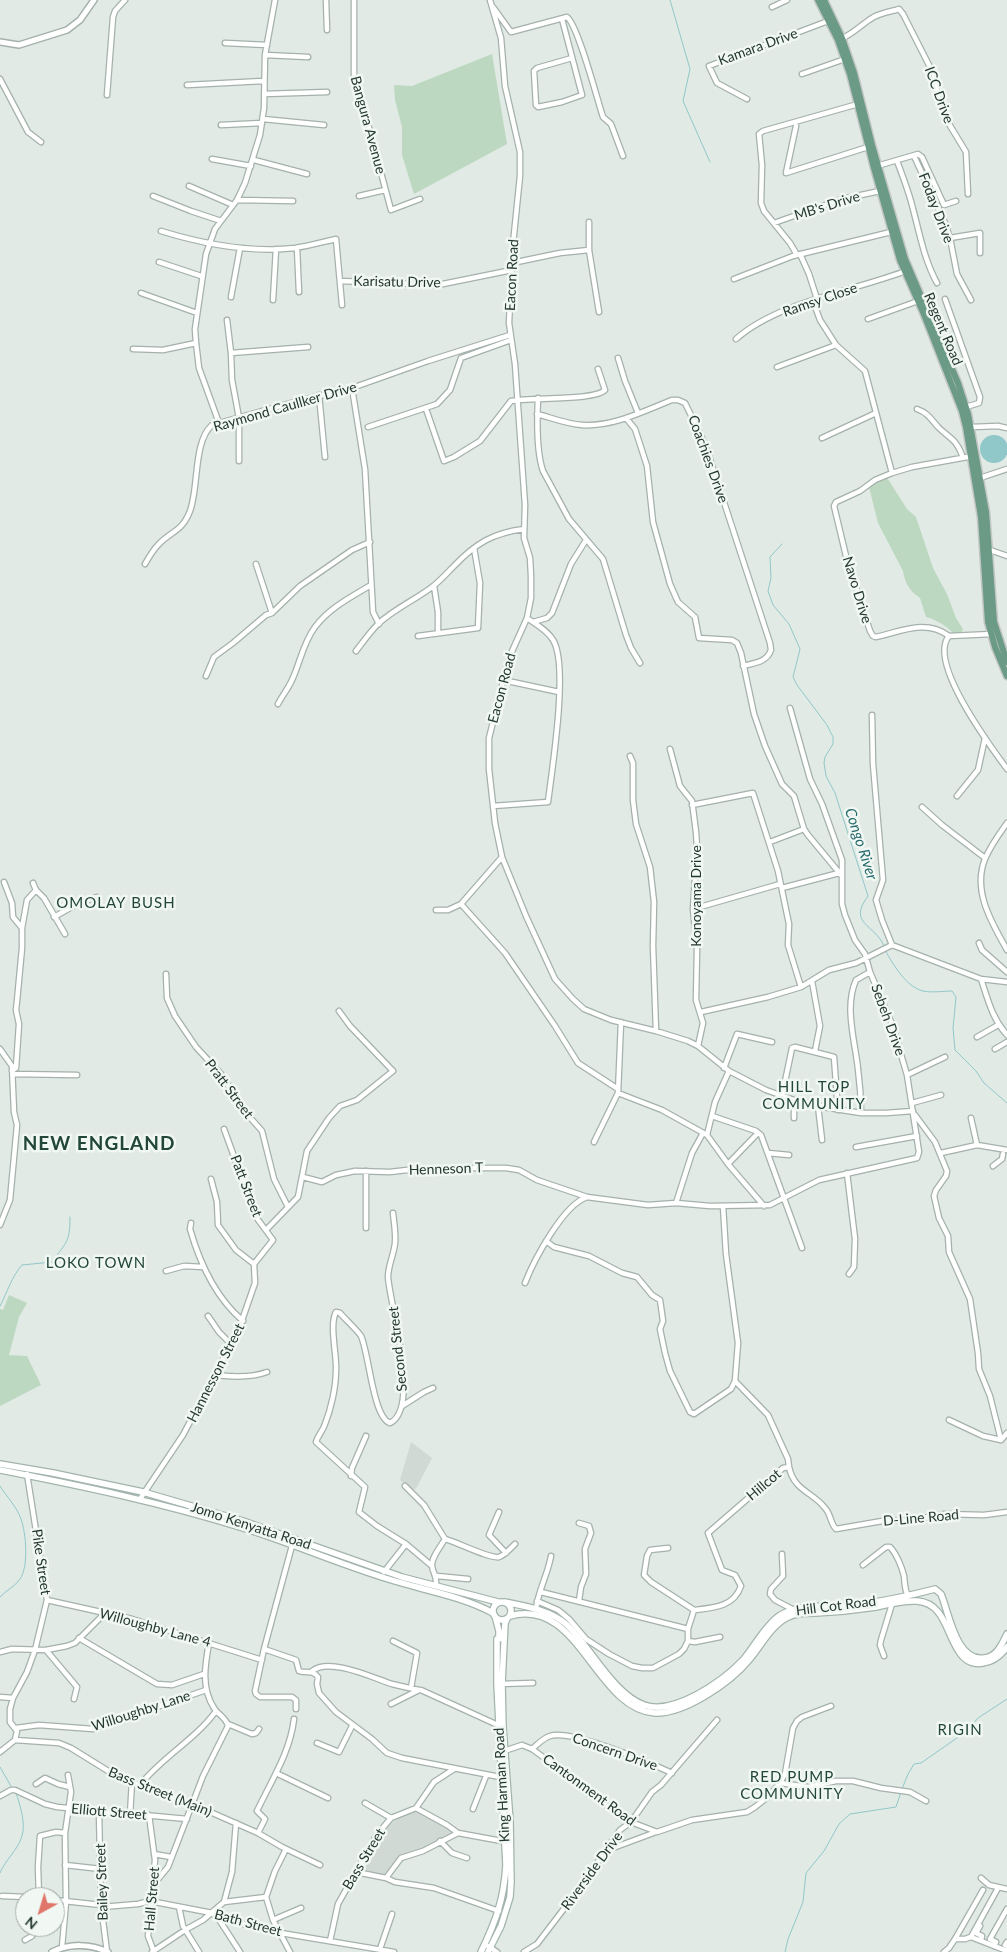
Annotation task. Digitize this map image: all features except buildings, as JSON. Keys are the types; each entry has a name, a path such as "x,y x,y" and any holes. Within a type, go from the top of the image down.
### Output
{"main road":[{"name":"Regent Road","path":"818,0 828,21 840,39 845,59 853,78 868,146 876,167 880,191 895,231"},
{"name":"Regent Road","path":"824,0 853,78 876,167 907,271 918,300 933,330"},
{"name":"Regent Road","path":"907,271 940,348 962,411 980,478 986,512 987,611 1007,676"},
{"name":"Regent Road","path":"940,348 966,407 972,427 986,549"},
{"name":"Regent Road","path":"994,634 1007,662"},
{"name":"Jomo Kenyatta Road","path":"0,1464 14,1469 143,1492 243,1521 386,1578 475,1603 494,1615"},
{"name":"Jomo Kenyatta Road","path":"0,1470 14,1469"},
{"name":"Jomo Kenyatta Road","path":"27,1471 140,1499 293,1542 436,1586 498,1602"},
{"name":"Hill Cot Road","path":"506,1602 536,1609 566,1624 625,1694 645,1706 664,1708 676,1705 721,1679 744,1658 778,1617 794,1610 855,1605 931,1590"},
{"path":"1007,1634 994,1655 980,1659 972,1657 967,1654 960,1644 939,1591 931,1590 926,1595 931,1605 947,1625 958,1650 968,1660 979,1664 991,1662 1002,1654 1007,1647"},
{"path":"931,1605 942,1602 942,1597"},
{"name":"Hill Cot Road","path":"508,1617 517,1614 534,1615 554,1622 574,1641 620,1696 640,1709 665,1712 687,1705 729,1679 748,1661 772,1630 788,1617 804,1613 846,1611 915,1601 931,1605"},
{"path":"498,1602 506,1602 510,1607 508,1617 502,1620 494,1615 493,1608 498,1602"},
{"name":"King Harman Road","path":"481,1952 487,1948 510,1896 511,1882 501,1726 497,1639 499,1639 499,1631 494,1615"},
{"name":"King Harman Road","path":"500,1684 505,1622 508,1617"}],"street":[{"path":"0,42 19,45 67,30 80,20 94,0"},
{"path":"107,95 113,16 125,0"},
{"path":"219,423 199,368 196,343 201,276 209,242 221,221 237,200 254,160 262,121 265,55 275,0"},
{"path":"326,0 326,30"},
{"name":"Bangura Avenue","path":"354,0 354,82 369,128 385,190 392,210 420,200"},
{"name":"Eacon Road","path":"490,0 501,38 505,86 520,152 520,176 512,263 510,334 518,400 525,505 524,541 530,558 531,576 531,598 527,618 514,645 503,680 489,738 489,769 493,806 502,857 555,979 584,1009 595,1015 656,1031 698,1046 724,1068 794,1100 861,1113 913,1112"},
{"path":"772,7 787,0"},
{"path":"492,6 511,32 567,17 574,25 603,117 612,124 623,156"},
{"name":"ICC Drive","path":"840,39 854,32 868,20 878,15 896,10 903,14 934,75 940,106 966,152 968,194"},
{"path":"562,19 582,95 562,102 536,105 534,72 537,68 572,58"},
{"name":"Kamara Drive","path":"747,99 716,83 709,66 828,21"},
{"path":"225,43 267,45"},
{"path":"265,55 308,57"},
{"path":"802,74 845,59"},
{"path":"0,79 9,92 28,132 41,142"},
{"path":"187,85 264,81"},
{"path":"264,94 327,92"},
{"path":"858,104 762,131 760,134 762,165 760,201 764,211 799,255 809,274 820,320 836,346 863,368 870,385 892,473 912,467 974,456"},
{"path":"221,125 262,121 324,125"},
{"path":"796,126 786,172 868,146"},
{"path":"914,156 918,154 922,157 944,206 956,201"},
{"name":"Foday Drive","path":"876,167 914,156 936,201 950,238 957,274 971,300"},
{"path":"212,160 252,166"},
{"path":"254,160 308,174"},
{"path":"897,161 910,198 921,247 937,282"},
{"path":"189,186 233,205"},
{"name":"Bangura Avenue","path":"359,196 385,190"},
{"name":"MB's Drive","path":"774,223 842,199 880,191"},
{"path":"153,196 191,212 221,221"},
{"path":"237,200 293,201"},
{"path":"589,222 588,250 599,312"},
{"path":"160,231 183,238 240,248 297,248 336,239 342,305"},
{"path":"734,279 799,255 895,231"},
{"path":"950,238 980,233 980,253"},
{"path":"231,297 240,248"},
{"path":"297,248 299,292"},
{"path":"274,300 276,249"},
{"path":"512,263 560,253 588,250"},
{"path":"159,262 201,276"},
{"name":"Karisatu Drive","path":"341,281 438,285 512,270"},
{"name":"Ramsy Close","path":"736,339 762,321 815,300 907,271"},
{"path":"141,293 197,313"},
{"path":"945,299 980,397 979,403 966,407"},
{"path":"868,319 918,300"},
{"path":"227,320 232,380 239,418 238,460"},
{"name":"Raymond Caullker Drive","path":"145,564 160,543 178,531 185,522 192,506 203,440 208,429 219,423 352,388 510,334"},
{"path":"368,426 437,404 450,390 461,358 511,340"},
{"path":"132,348 163,350 196,343"},
{"path":"777,367 836,346"},
{"path":"231,353 308,347"},
{"path":"618,358 638,413"},
{"path":"426,409 444,460 454,458 472,448 487,434 508,403 518,400 580,397 602,393 605,390 598,369"},
{"path":"352,388 365,469 372,612 379,624"},
{"path":"319,396 325,457"},
{"path":"538,398 540,463 543,471 565,512 586,540 603,558 626,635 640,663"},
{"name":"Coachies Drive","path":"537,414 581,425 600,424 626,418 672,400 686,403 713,464 771,650 769,655 761,662 744,666"},
{"path":"917,409 929,415 940,429 954,440 963,458"},
{"path":"822,438 876,413"},
{"path":"626,418 638,434 647,466 651,512 673,593 681,605 695,617 698,636 701,639 735,642 741,653 754,714 767,752 782,784 794,796 804,829 841,875 781,886 694,908"},
{"path":"972,427 998,426 1007,428"},
{"path":"980,478 1007,469"},
{"name":"Navo Drive","path":"892,473 875,480 860,491 836,502 834,506 846,556 873,636 876,637 918,627 931,627 949,636 994,634"},
{"path":"356,651 379,624 408,602 434,586 474,548 491,536 502,532 524,529"},
{"path":"533,622 546,618 552,613 571,564 586,540"},
{"path":"206,676 214,657 266,615 272,613 300,586 352,550 370,542"},
{"path":"418,636 478,628 480,583 474,548"},
{"path":"986,549 1007,556"},
{"path":"256,564 272,613"},
{"path":"278,704 292,679 306,643 315,627 330,611 372,585"},
{"path":"434,586 438,612 438,632"},
{"path":"493,806 548,802 556,733 560,657 552,638 527,618"},
{"path":"949,636 944,646 947,666 954,687 985,738 1007,769"},
{"path":"503,680 559,692"},
{"name":"Sebeh Drive","path":"587,1197 630,1204 658,1206 676,1204 764,1206 770,1205 819,1180 917,1158 919,1152 907,1075 892,1024 866,958 855,940 845,915 842,904 842,860 822,804 810,779 790,708"},
{"path":"872,715 874,774 883,880 876,900 890,946"},
{"path":"957,796 978,770 985,738"},
{"name":"Konoyama Drive","path":"670,749 678,781 689,795 692,805 697,848 694,908 697,949 696,1000 703,1023 698,1046"},
{"path":"630,756 633,763 635,818 650,867 654,902 653,946 656,1031"},
{"path":"692,805 753,793 778,871 789,924 788,945 801,986"},
{"path":"922,807 985,858"},
{"path":"1007,823 985,858 982,868 981,891 988,913 1007,950"},
{"path":"770,842 804,829"},
{"path":"436,910 448,910 461,904 502,857"},
{"path":"4,882 12,903 13,917 22,928"},
{"path":"33,883 65,934"},
{"path":"12,1072 16,1068 18,1059 19,1024 16,1001 22,948 22,928 28,900 36,890"},
{"path":"54,917 78,903 97,897"},
{"path":"461,904 505,953 555,1026 578,1064 618,1091 662,1110 705,1134 764,1206"},
{"path":"980,943 982,950 1007,972"},
{"path":"701,1012 768,997 801,986 828,970 850,965 890,946 982,979 1007,982"},
{"path":"861,1113 851,1006 856,980 870,972"},
{"name":"Pratt Street","path":"166,974 167,998 171,1010 196,1047 221,1074 246,1113 262,1131 274,1179 288,1207"},
{"path":"982,979 987,1000 998,1025 1007,1035"},
{"path":"812,981 820,1026 815,1051"},
{"path":"266,1230 298,1197 307,1151 329,1118 340,1106 357,1100 393,1071 339,1012"},
{"path":"594,1142 618,1091 622,1022"},
{"path":"977,1037 998,1025"},
{"path":"724,1068 737,1034 772,1042"},
{"path":"995,1049 1007,1042"},
{"path":"782,1096 787,1078 789,1057 794,1047 815,1051 834,1057 838,1110"},
{"path":"0,1049 12,1066 14,1112 17,1125 10,1200 0,1225"},
{"path":"907,1075 945,1057"},
{"path":"676,1204 692,1153 705,1134 715,1102 730,1071"},
{"path":"12,1072 77,1075"},
{"path":"912,1103 941,1095"},
{"path":"794,1100 794,1118"},
{"path":"818,1106 822,1140"},
{"path":"913,1112 929,1132 941,1153 948,1173 934,1196 940,1218 948,1236 949,1252 970,1298 979,1368 990,1396 1001,1440"},
{"path":"712,1116 761,1135 802,1248"},
{"path":"971,1118 977,1145"},
{"name":"Patt Street","path":"224,1129 256,1217 273,1240 254,1264"},
{"path":"728,1164 758,1133"},
{"path":"856,1147 917,1136"},
{"path":"941,1153 977,1145 1007,1150"},
{"path":"768,1153 789,1155"},
{"path":"1003,1154 1002,1159 995,1166 1005,1163"},
{"name":"Henneson T","path":"303,1177 322,1182 342,1173 366,1171 445,1171 474,1168 506,1168 518,1170 537,1180 587,1197"},
{"path":"366,1171 366,1228"},
{"path":"847,1173 855,1239 854,1267 849,1274"},
{"path":"211,1179 217,1202 218,1225 236,1250 254,1264"},
{"path":"524,1283 539,1251 555,1228 574,1206 587,1197"},
{"path":"546,1242 554,1247 589,1256 622,1273 637,1277 652,1295 660,1300 663,1321 660,1329 664,1353 670,1372 690,1412 694,1414 731,1389 735,1381 738,1343 726,1254 723,1206"},
{"name":"Second Street","path":"351,1476 343,1464 316,1444 317,1438 326,1424 334,1384 336,1360 334,1321 336,1312 361,1336 366,1348 374,1393 383,1418 388,1423 396,1420 402,1406 404,1382 395,1308 388,1275 395,1242 393,1213"},
{"path":"191,1224 190,1229 203,1267 222,1297 243,1321"},
{"name":"Hannesson Street","path":"140,1499 183,1435 243,1321 255,1283 254,1264"},
{"path":"166,1271 184,1266 203,1267"},
{"path":"208,1316 218,1332 231,1344"},
{"path":"216,1375 258,1376 267,1372"},
{"path":"735,1381 768,1415 788,1459 789,1467"},
{"path":"402,1406 433,1388"},
{"path":"949,1420 983,1436 1001,1440"},
{"path":"1001,1440 1007,1433"},
{"path":"366,1436 352,1468 351,1476 365,1487 359,1512 406,1544 432,1566 437,1576 436,1586"},
{"name":"Hillcot","path":"694,1610 726,1604 735,1596 741,1586 736,1575 722,1570 708,1533 784,1468 789,1467 798,1486 824,1506 829,1514 832,1526 836,1529"},
{"name":"Pike Street","path":"13,1698 27,1672 35,1650 47,1600 27,1471"},
{"path":"404,1486 424,1504 445,1539 458,1542 492,1557 506,1553 515,1544"},
{"path":"499,1512 489,1534 506,1553"},
{"name":"D-Line Road","path":"836,1529 888,1520 908,1521 944,1514 984,1515 1007,1512"},
{"path":"578,1601 586,1574 584,1549 591,1533 589,1526 579,1523"},
{"path":"432,1566 433,1560 445,1539"},
{"path":"293,1542 264,1650 256,1694 260,1697 292,1697 296,1700 296,1709"},
{"path":"386,1578 384,1571 406,1544"},
{"path":"863,1565 886,1547 890,1547 900,1564 904,1577 903,1587 908,1596"},
{"path":"537,1601 563,1614 586,1639 619,1660 632,1666 653,1668 679,1654 688,1641 688,1629 694,1610 651,1582 644,1575 645,1564 650,1550 668,1548"},
{"path":"782,1554 784,1576 771,1589 770,1594 775,1600 794,1610"},
{"path":"536,1609 540,1592 548,1573 551,1556"},
{"path":"437,1576 468,1579"},
{"path":"540,1592 688,1629"},
{"name":"Willoughby Lane 4","path":"47,1600 132,1619 262,1660"},
{"name":"Hill Cot Road","path":"884,1656 880,1646 892,1604"},
{"path":"0,1652 20,1648 46,1650 67,1646 74,1643 104,1614"},
{"path":"688,1641 695,1642 720,1637"},
{"path":"78,1638 157,1684 172,1685 204,1674"},
{"path":"393,1641 417,1653 411,1688"},
{"path":"209,1643 204,1674 206,1690 216,1711 228,1724 252,1734 256,1733 259,1729"},
{"path":"46,1650 77,1687 74,1699"},
{"path":"264,1650 294,1658 297,1663 298,1672 312,1671 317,1668 338,1667 371,1675 387,1682 442,1698 501,1726"},
{"path":"312,1671 318,1677 319,1693 324,1699 352,1726 372,1739 387,1753 486,1776 505,1778"},
{"path":"500,1684 533,1684"},
{"name":"Willoughby Lane","path":"14,1726 40,1725 93,1729 206,1690"},
{"path":"391,1704 419,1690"},
{"path":"0,1696 13,1698 10,1709 17,1735 15,1740 0,1752"},
{"path":"605,1851 703,1818 747,1812 766,1798 780,1783 785,1774 795,1724 802,1717 831,1706"},
{"path":"140,1784 195,1735 216,1711"},
{"path":"258,1833 265,1819 257,1811 290,1741 294,1719"},
{"name":"Riverside Drive","path":"524,1952 537,1944 589,1876 620,1830 631,1822 652,1792 672,1773 717,1720"},
{"path":"154,1884 168,1868 203,1776 228,1724"},
{"path":"317,1743 339,1752 352,1726"},
{"name":"Concern Drive","path":"532,1749 550,1736 569,1736 672,1773"},
{"name":"Bass Street (Main)","path":"15,1740 59,1743 71,1748 103,1769 165,1796 192,1804 236,1823 320,1865"},
{"name":"Cantonment Road","path":"503,1751 522,1745 532,1749 572,1778 585,1791 631,1822 657,1832"},
{"path":"454,1769 434,1782 416,1808 458,1833 508,1842"},
{"path":"276,1773 328,1798"},
{"path":"62,1948 66,1902 65,1832 70,1808 68,1775"},
{"path":"473,1809 486,1776"},
{"path":"36,1784 45,1778 70,1787"},
{"path":"130,1815 132,1781"},
{"path":"780,1783 808,1787 836,1781 853,1781 910,1792 926,1801"},
{"name":"Elliott Street","path":"0,1796 13,1790 45,1804 99,1812 187,1819"},
{"path":"365,1803 391,1818"},
{"name":"Bass Street","path":"330,1941 338,1904 376,1836 391,1818 416,1808"},
{"name":"Bailey Street","path":"99,1812 102,1906 108,1952"},
{"name":"Hall Street","path":"149,1816 154,1854 154,1884 150,1901 148,1936 153,1952"},
{"path":"153,1952 203,1920 224,1902 232,1872 236,1823"},
{"path":"39,1887 40,1835 65,1832"},
{"path":"386,1878 401,1858 423,1851 458,1833"},
{"path":"440,1841 452,1853 467,1858"},
{"path":"286,1849 275,1871 266,1897 273,1920 290,1952"},
{"path":"154,1854 171,1857"},
{"path":"65,1866 101,1869"},
{"path":"356,1872 386,1878 395,1882 434,1888 502,1912"},
{"path":"981,1878 989,1885 1007,1889"},
{"path":"971,1937 998,1888"},
{"path":"944,1952 955,1939 983,1890"},
{"path":"2,1896 15,1897"},
{"path":"224,1902 266,1897"},
{"path":"980,1940 982,1936 976,1933 997,1897"},
{"name":"Bath Street","path":"66,1902 102,1906 138,1904 150,1901 212,1913 217,1917 269,1931 394,1952"},
{"path":"179,1907 185,1930 199,1952"},
{"path":"273,1920 300,1908"},
{"path":"994,1946 996,1942 990,1939 1007,1909"},
{"path":"380,1949 392,1914"},
{"path":"217,1917 240,1952"},
{"path":"25,1940 30,1937"},
{"path":"955,1939 971,1937 1007,1951"},
{"path":"1007,1942 1005,1945 1007,1946"},
{"path":"52,1952 62,1948 89,1946 108,1952"},
{"path":"350,1946 350,1952"},
{"path":"487,1948 498,1952"}],"shaded area":[{"path":"411,1442 432,1458 413,1491 400,1480"},
{"path":"415,1810 456,1832 403,1857 386,1877 359,1872 385,1826"}],"green space":[{"path":"492,54 507,144 414,194 402,155 402,127 395,100 394,85 412,86"},
{"path":"879,475 886,476 907,509 916,517 933,568 963,629 958,639 944,625 926,617 920,598 911,590 905,580 903,571 878,523 869,487 872,478"},
{"path":"9,1295 27,1303 19,1317 9,1355 27,1356 41,1385 0,1406 0,1309 3,1310"}],"water":[{"path":"994,435 1004,439 1008,449 1004,459 994,463 984,459 980,449 984,439"}],"waterway":[{"path":"670,0 690,69 683,101 710,162"},
{"name":"Congo River","path":"782,544 770,557 771,578 768,591 773,605 789,624 800,649 793,677 827,725 833,737 833,744 825,757 826,776 835,793 868,896 862,905 861,918 884,946"},
{"name":"Congo River","path":"885,950 901,974 917,989 930,992 952,991 956,997 953,1028 955,1050 976,1071 984,1083 1007,1103"},
{"path":"0,1306 12,1279 22,1265 52,1262 68,1237 70,1217"},
{"path":"0,1486 19,1515 23,1525 26,1549 25,1566 20,1579 0,1597"},
{"name":"Congo River","path":"902,1789 914,1764 921,1763 967,1731 978,1718 1007,1699"},
{"path":"0,1767 12,1788"},
{"name":"Congo River","path":"785,1952 788,1939 803,1902 806,1873 824,1851 839,1824 850,1814 896,1807 901,1792"},
{"path":"0,1873 18,1846 22,1836 22,1814 16,1793"}],"district":[{"name":"OMOLAY BUSH","path":"116,903"},
{"name":"HILL TOP COMMUNITY","path":"814,1096"},
{"name":"NEW ENGLAND","path":"99,1144"},
{"name":"LOKO TOWN","path":"96,1263"},
{"name":"RIGIN","path":"960,1730"},
{"name":"RED PUMP COMMUNITY","path":"792,1786"}]}
